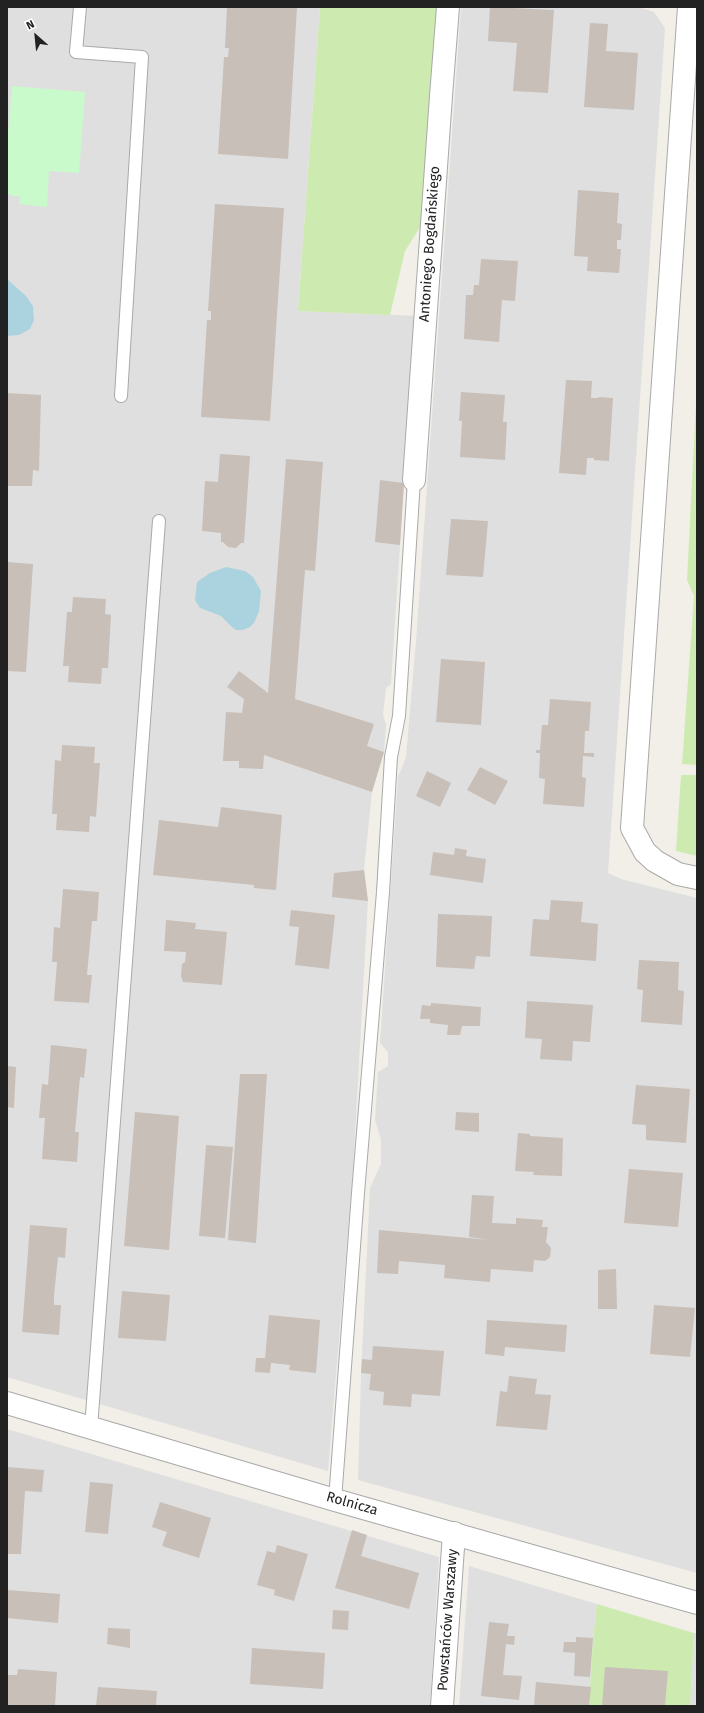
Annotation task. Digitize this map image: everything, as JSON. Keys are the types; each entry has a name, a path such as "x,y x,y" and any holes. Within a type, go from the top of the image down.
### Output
{"street":[{"name":"Antoniego Bogdańskiego","path":"414,480 448,7"},
{"path":"689,7 632,828 645,852 655,861 678,874 697,878"},
{"name":"Rolnicza","path":"7,1403 335,1500 697,1604"},
{"name":"Powstańców Warszawy","path":"442,1706 454,1533"}],"lane":[{"path":"80,7 76,52 142,57 121,396"},
{"path":"335,1500 358,1193 383,892 392,757 399,716 414,480"},
{"path":"91,1428 159,521"}],"shaded area":[{"path":"7,7 320,7 298,311 418,316 404,483 391,684 386,688 383,715 386,724 384,752 372,792 364,870 368,901 353,1171 328,1471 7,1377"},
{"path":"461,7 638,7 654,12 665,28 608,873 621,879 697,898 697,1573 358,1480 361,1373 370,1188 381,1164 381,1140 375,1120 378,1072 388,1066 388,1052 380,1043 398,777 406,757 416,641"},
{"path":"7,1429 439,1557 430,1706 7,1706"},
{"path":"469,1566 597,1604 593,1638 589,1706 459,1706"},
{"path":"694,1633 697,1633 697,1706 690,1706"}],"green space":[{"path":"320,7 439,7 424,221 405,251 390,315 298,311"},
{"path":"12,86 85,92 79,173 49,171 47,207 19,204 20,196 13,196 7,193 7,146"},
{"path":"697,383 697,765 682,764 694,596 687,580"},
{"path":"681,775 697,775 697,856 676,851"},
{"path":"597,1604 694,1633 690,1706 589,1706 593,1638"}],"water":[{"path":"7,279 26,296 33,306 34,320 30,329 19,335 7,336"},
{"path":"226,567 245,571 253,577 261,591 259,611 254,623 250,627 243,630 236,630 221,616 200,608 195,600 197,582 210,573"}],"building":[{"path":"227,7 297,7 288,159 218,154 224,57 228,57 229,48 225,48"},
{"path":"490,7 554,10 548,93 513,91 517,43 488,41"},
{"path":"590,23 608,24 606,51 638,53 634,110 584,107"},
{"path":"578,190 619,193 617,223 622,224 621,240 617,240 617,249 621,249 619,273 587,271 588,257 574,256"},
{"path":"215,204 284,208 270,421 201,417 207,320 211,320 211,311 208,311"},
{"path":"481,259 518,261 515,301 502,300 499,342 464,339 466,295 473,295 474,285 479,285"},
{"path":"566,380 592,381 591,398 613,398 609,461 587,458 586,475 559,473"},
{"path":"461,392 505,395 503,422 507,422 505,460 460,457 462,421 459,421"},
{"path":"7,393 41,395 39,471 33,470 32,486 7,486"},
{"path":"220,454 250,456 244,543 241,543 236,548 228,547 221,542 221,533 202,531 205,481 218,482"},
{"path":"286,459 323,462 315,571 305,570 295,699 374,724 367,746 384,752 372,792 264,755 263,769 239,768 239,761 223,761 226,712 242,713 244,699 227,687 239,671 268,693"},
{"path":"380,480 404,483 400,545 375,542"},
{"path":"451,519 488,521 483,577 446,575"},
{"path":"7,562 33,564 26,672 7,671"},
{"path":"73,597 106,599 105,614 111,615 108,668 102,668 101,684 68,682 69,666 63,666 67,612 72,612"},
{"path":"441,659 485,662 481,725 436,722"},
{"path":"550,699 591,702 589,731 585,731 584,753 594,753 594,757 583,756 582,777 586,778 584,807 543,804 545,779 539,778 540,753 536,753 536,750 540,750 542,725 548,725"},
{"path":"62,745 95,747 94,763 100,763 96,817 90,816 89,832 56,830 57,814 52,814 55,760 61,761"},
{"path":"480,767 508,781 495,805 467,790"},
{"path":"427,771 451,783 440,807 416,796"},
{"path":"221,807 282,815 276,890 254,888 254,885 153,875 159,820 218,827"},
{"path":"455,848 467,850 466,856 486,859 483,883 430,875 433,852 454,855"},
{"path":"364,870 368,901 332,897 334,873"},
{"path":"63,889 99,892 97,921 92,921 87,975 92,975 89,1003 54,1001 57,962 52,962 54,927 60,928"},
{"path":"551,900 583,902 581,922 598,924 596,961 530,956 533,919 549,920"},
{"path":"291,910 335,915 329,969 295,965 299,927 289,926"},
{"path":"438,914 492,916 490,957 476,956 474,969 436,967"},
{"path":"166,920 196,923 195,929 227,932 222,985 183,982 181,976 182,964 185,962 186,952 164,951"},
{"path":"639,960 679,962 678,990 684,991 682,1025 641,1022 643,990 637,989"},
{"path":"527,1001 593,1005 590,1042 573,1041 572,1061 540,1059 542,1039 525,1038"},
{"path":"431,1003 481,1007 480,1026 462,1026 460,1035 447,1035 448,1025 430,1023 430,1019 420,1019 422,1005 431,1006"},
{"path":"51,1045 87,1049 84,1078 80,1077 75,1132 79,1132 77,1162 42,1159 45,1118 39,1118 42,1084 48,1085"},
{"path":"7,1066 16,1067 14,1108 7,1107"},
{"path":"240,1074 267,1074 256,1243 228,1240"},
{"path":"636,1085 690,1089 686,1143 646,1140 646,1125 632,1124"},
{"path":"135,1112 179,1116 169,1250 124,1246"},
{"path":"456,1112 479,1113 479,1132 455,1130"},
{"path":"518,1133 530,1134 530,1136 563,1138 562,1176 533,1175 534,1172 515,1171"},
{"path":"206,1145 233,1147 225,1238 199,1236"},
{"path":"629,1169 683,1173 678,1227 624,1223"},
{"path":"472,1195 494,1196 492,1223 516,1224 516,1218 543,1220 542,1227 548,1227 546,1242 551,1248 550,1257 545,1261 534,1260 533,1272 491,1269 490,1282 444,1278 445,1265 399,1261 398,1274 377,1273 379,1230 491,1240 469,1237"},
{"path":"30,1225 67,1228 65,1258 58,1257 54,1295 54,1305 61,1305 59,1335 22,1332"},
{"path":"616,1269 617,1309 598,1309 598,1270"},
{"path":"122,1291 170,1295 166,1341 118,1338"},
{"path":"654,1305 695,1308 690,1357 650,1354"},
{"path":"269,1315 320,1320 316,1373 289,1370 290,1365 271,1363 270,1373 255,1372 256,1358 265,1358"},
{"path":"487,1320 567,1325 565,1352 505,1347 504,1356 485,1354"},
{"path":"373,1346 444,1351 440,1396 412,1394 411,1407 383,1405 384,1392 369,1390 371,1374 361,1373 362,1359 372,1360"},
{"path":"509,1376 537,1379 535,1394 551,1395 547,1430 496,1426 500,1391 507,1392"},
{"path":"7,1467 44,1470 42,1492 25,1491 21,1554 7,1554"},
{"path":"90,1482 113,1484 108,1534 85,1532"},
{"path":"160,1502 211,1518 199,1558 162,1546 167,1532 152,1527"},
{"path":"352,1530 367,1535 361,1556 419,1573 409,1609 335,1588"},
{"path":"277,1545 308,1554 294,1601 274,1595 275,1590 257,1585 267,1551 275,1553"},
{"path":"7,1590 60,1594 58,1623 7,1618"},
{"path":"333,1610 349,1611 348,1630 332,1629"},
{"path":"489,1622 509,1624 507,1636 515,1636 514,1645 506,1644 503,1675 522,1676 519,1700 481,1696"},
{"path":"108,1628 130,1629 130,1648 107,1644"},
{"path":"576,1637 593,1638 590,1677 574,1676 575,1653 563,1652 564,1642 576,1642"},
{"path":"252,1648 325,1653 323,1689 250,1684"},
{"path":"605,1667 668,1671 665,1706 602,1706"},
{"path":"18,1669 57,1672 55,1706 7,1706 7,1675 17,1675"},
{"path":"536,1682 591,1687 589,1706 534,1706"},
{"path":"98,1687 157,1691 156,1706 96,1706"}]}
